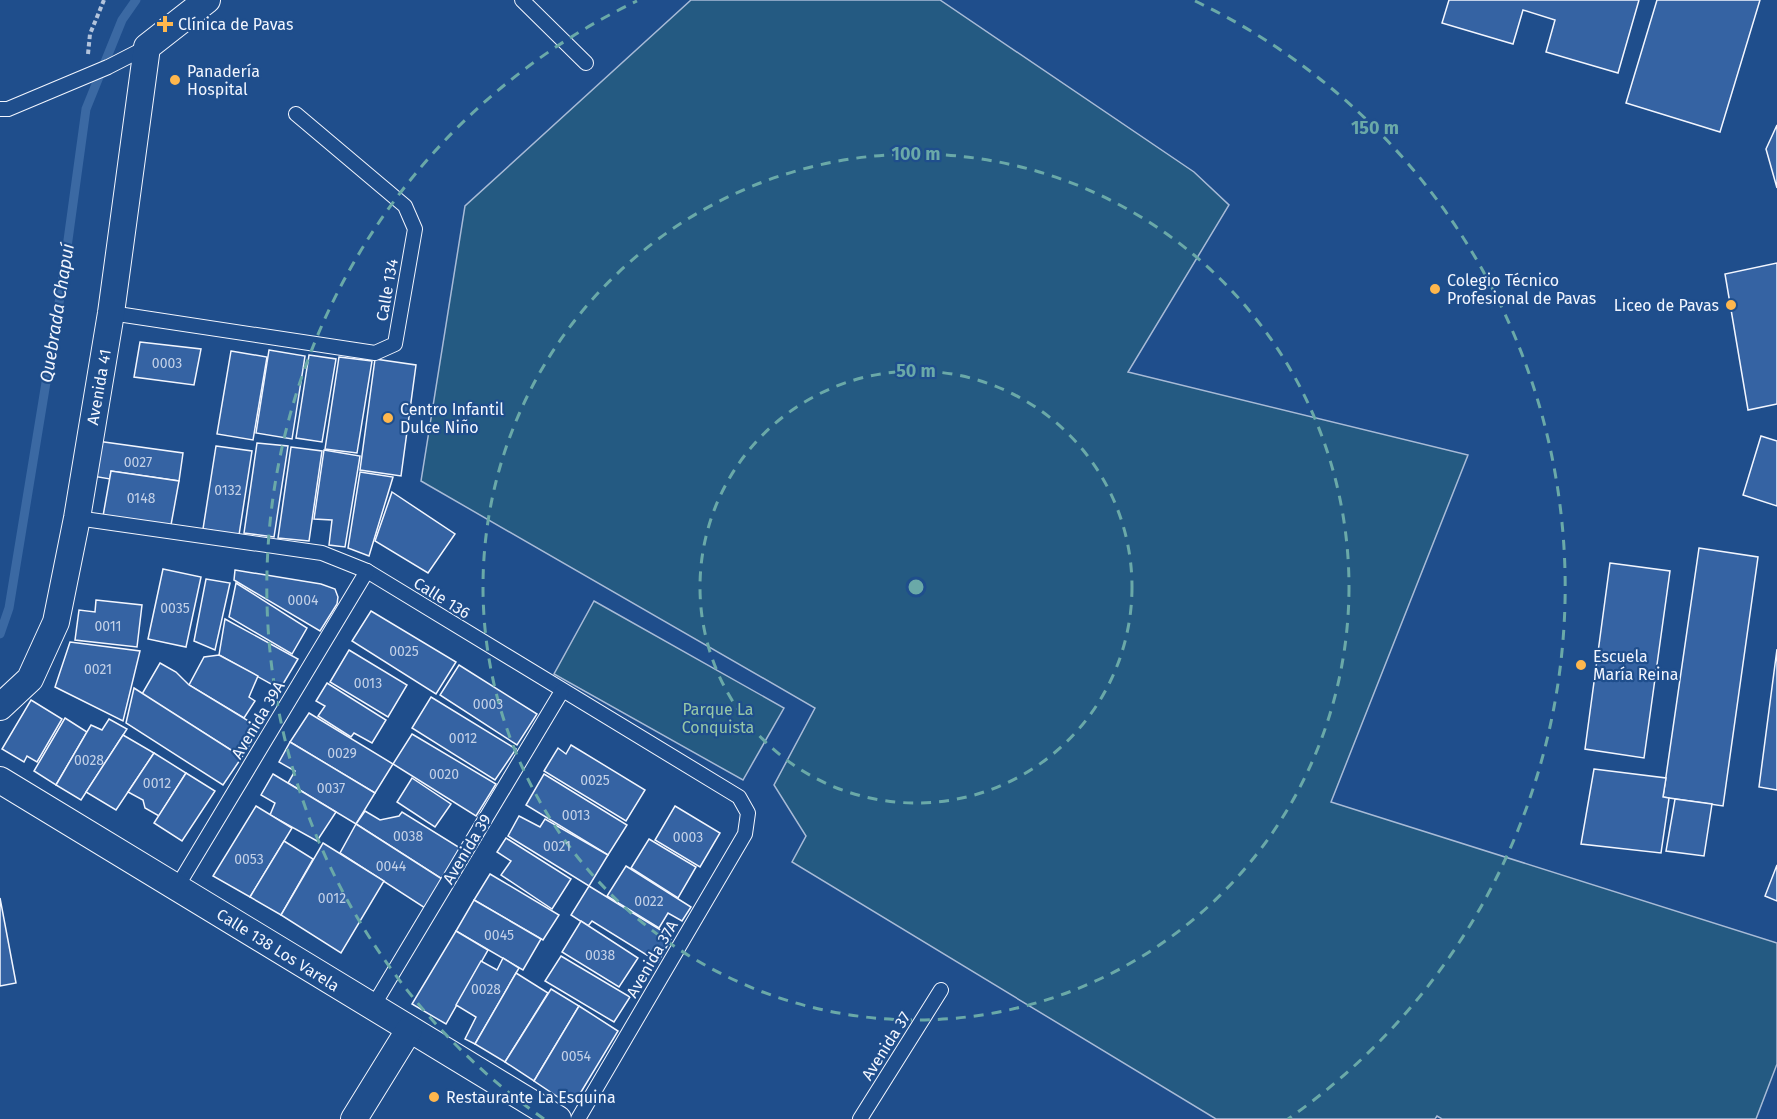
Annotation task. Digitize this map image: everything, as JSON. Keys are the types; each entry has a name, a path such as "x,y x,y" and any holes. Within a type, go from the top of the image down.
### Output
{"street":[{"path":"147,47 207,0"},
{"name":"Avenida 41","path":"0,707 30,679 56,622 77,518 111,313 147,47"},
{"name":"Calle 138 Los Varela","path":"0,780 408,1030 558,1119"},
{"path":"354,1119 408,1030"}],"lane":[{"path":"522,0 586,63"},
{"path":"0,109 8,109 108,67 147,47"},
{"name":"Calle 134","path":"111,313 375,353 395,344 415,230 405,207 296,114"},
{"name":"Calle 136","path":"77,518 322,553 367,571 739,797 748,813"},
{"name":"Avenida 39A","path":"177,887 367,571"},
{"name":"Avenida 39","path":"372,1008 562,691"},
{"name":"Avenida 37A","path":"578,1119 745,834 748,813"},
{"name":"Avenida 37","path":"860,1119 941,990"}],"path":[{"path":"88,58 90,33 104,0"}],"green space":[{"path":"691,0 940,0 1194,172 1229,205 1128,372 1468,455 1331,802 1777,943 1777,1064 1756,1119 1442,1119 1437,1116 1435,1119 1216,1119 792,862 806,836 774,785 815,708 421,481 465,206"},
{"name":"Parque La Conquista","path":"594,601 784,708 743,780 554,674"}],"building":[{"path":"1449,0 1639,0 1618,73 1546,52 1555,20 1523,10 1513,44 1442,23"},
{"path":"1657,0 1760,0 1720,132 1626,103"},
{"path":"1777,125 1777,188 1766,149"},
{"path":"1777,263 1777,404 1748,410 1725,274"},
{"path":"140,342 201,349 194,385 134,377"},
{"path":"269,350 305,356 292,439 256,433"},
{"path":"231,351 267,357 253,440 217,434"},
{"path":"309,355 336,359 322,442 296,438"},
{"path":"339,357 372,361 357,453 325,449"},
{"name":"Centro Infantil Dulce Niño","path":"375,359 416,365 401,476 360,470"},
{"path":"1761,436 1777,441 1777,506 1743,495"},
{"path":"97,441 183,453 179,481 111,471 110,479 92,476"},
{"path":"257,443 288,446 274,537 244,533"},
{"path":"216,446 252,451 239,535 203,529"},
{"path":"291,447 322,451 309,541 278,538"},
{"path":"324,450 360,456 345,547 329,545 332,520 314,519"},
{"path":"111,471 179,481 171,525 103,516"},
{"path":"360,472 393,477 369,556 348,548"},
{"path":"392,492 455,534 428,573 375,541"},
{"path":"1699,548 1758,557 1723,806 1663,797"},
{"path":"1610,563 1670,571 1644,758 1585,749"},
{"path":"163,569 201,577 186,647 148,639"},
{"path":"235,570 321,584 335,589 338,597 337,604 320,631 234,580"},
{"path":"206,579 230,583 215,650 194,641"},
{"path":"236,583 307,628 292,654 229,617"},
{"path":"96,600 142,605 137,647 75,640 79,610 95,612"},
{"path":"371,611 456,662 436,694 352,641"},
{"path":"225,619 298,659 280,689 219,655"},
{"path":"70,642 140,651 123,721 55,687"},
{"path":"1777,649 1777,790 1759,787"},
{"path":"349,650 407,685 388,717 330,682"},
{"path":"219,655 258,676 249,697 255,701 244,718 189,685 204,657"},
{"path":"160,663 176,672 189,685 260,728 242,757 142,694"},
{"path":"459,665 537,714 517,745 440,695"},
{"path":"327,683 386,720 372,743 354,733 351,737 318,716 325,706 316,701"},
{"path":"134,688 242,757 223,785 126,723"},
{"path":"431,697 516,749 495,780 412,728"},
{"path":"31,700 62,719 37,762 27,756 24,762 2,749"},
{"path":"309,713 393,764 375,793 290,742"},
{"path":"65,718 87,732 56,785 34,771"},
{"path":"109,719 127,729 81,800 56,785 91,725 102,730"},
{"path":"412,734 496,784 476,816 393,764"},
{"path":"123,735 154,753 116,810 86,792"},
{"path":"290,742 375,793 356,824 288,783 295,771 279,762"},
{"path":"571,745 645,790 626,821 544,771 558,748 566,754"},
{"path":"154,753 186,773 159,816 145,808 143,800 128,792"},
{"path":"1594,769 1666,778 1663,797 1669,798 1661,853 1581,844"},
{"path":"186,773 215,791 182,841 154,823"},
{"path":"273,774 336,812 317,841 270,815 275,803 261,795"},
{"path":"544,774 627,825 608,855 526,805"},
{"path":"412,778 451,804 435,827 397,802"},
{"path":"1675,799 1712,804 1704,856 1666,851"},
{"path":"256,806 292,828 250,897 213,876"},
{"path":"675,806 720,833 700,867 655,840"},
{"path":"365,811 380,820 399,816 402,812 460,848 442,879 356,824"},
{"path":"519,816 540,827 545,819 608,855 589,886 508,836"},
{"path":"356,824 442,879 425,908 340,853"},
{"path":"506,838 571,879 552,909 501,875 511,861 497,852"},
{"path":"649,839 696,867 678,898 631,868"},
{"path":"284,841 313,859 281,915 250,897"},
{"path":"323,843 384,881 341,953 281,915"},
{"path":"1777,865 1777,901 1765,896"},
{"path":"626,866 691,907 682,921 668,913 659,928 607,896"},
{"path":"490,874 559,915 543,940 474,900"},
{"path":"589,886 672,937 658,962 592,921 588,926 571,915"},
{"path":"0,898 16,983 0,986"},
{"path":"474,900 541,939 523,970 456,931"},
{"path":"581,921 638,958 619,987 562,952"},
{"path":"456,931 488,950 446,1024 412,1004"},
{"path":"561,956 630,997 614,1022 545,981"},
{"path":"503,958 519,968 475,1044 465,1039 476,1017 456,1005 481,961 497,970"},
{"path":"516,973 548,993 505,1062 475,1044"},
{"path":"551,989 579,1006 534,1081 505,1062"},
{"path":"579,1006 618,1031 578,1097 568,1099 558,1097 534,1081"}],"waterway":[{"name":"Quebrada Chapuí","path":"0,634 9,608 61,291 86,109 122,20 136,0"}],"place":[{"name":"Clínica de Pavas","path":"165,24"},
{"name":"Panadería Hospital","path":"175,80"},
{"name":"Colegio Técnico Profesional de Pavas","path":"1435,289"},
{"name":"Liceo de Pavas","path":"1731,305"},
{"name":"Centro Infantil Dulce Niño","path":"388,418"},
{"name":"Escuela María Reina","path":"1581,665"},
{"name":"Restaurante La Esquina","path":"434,1097"}]}
